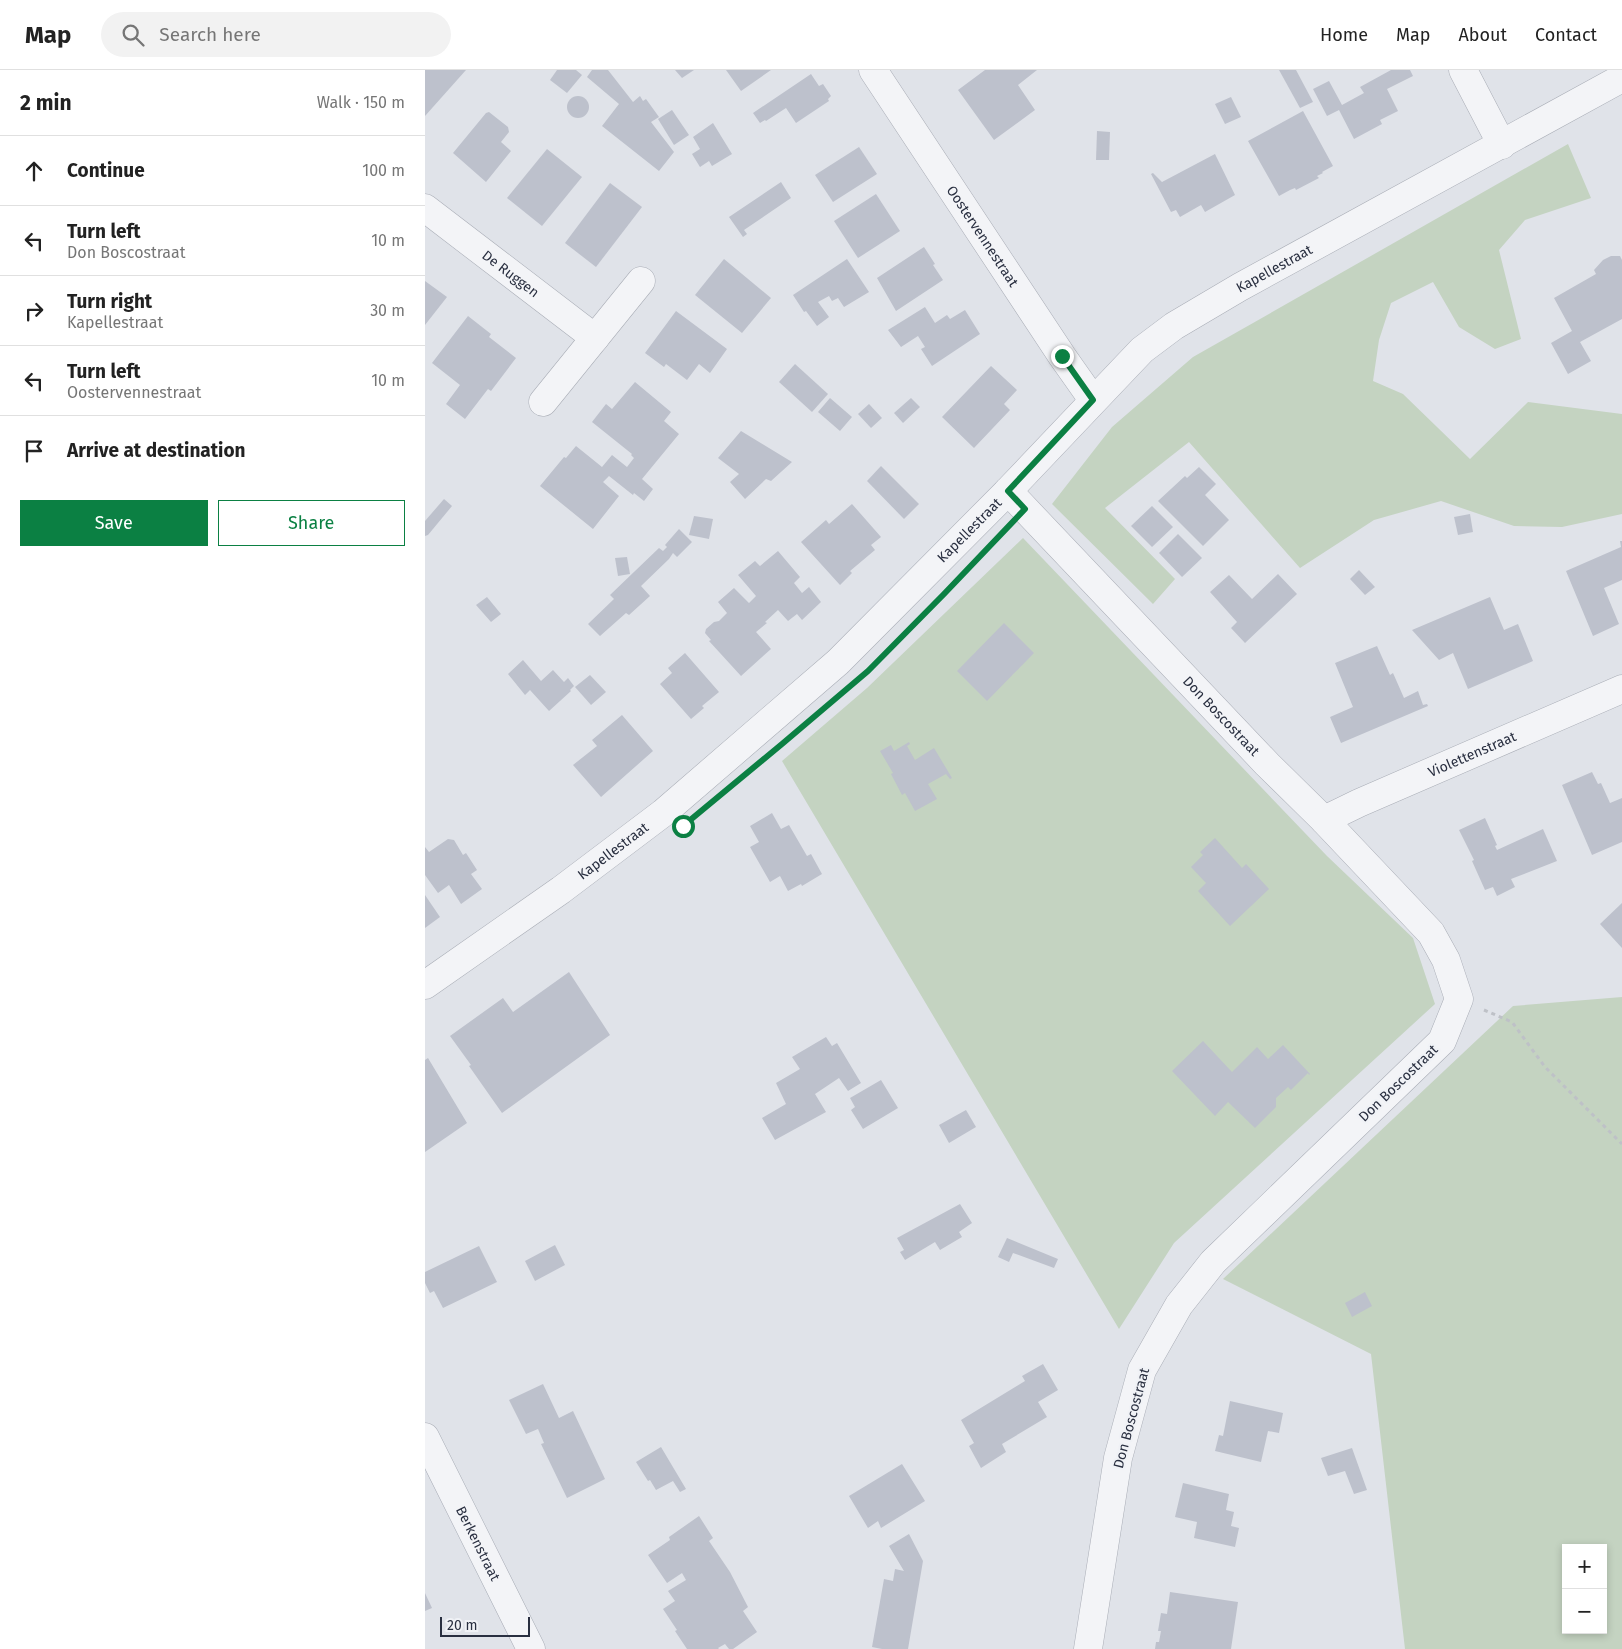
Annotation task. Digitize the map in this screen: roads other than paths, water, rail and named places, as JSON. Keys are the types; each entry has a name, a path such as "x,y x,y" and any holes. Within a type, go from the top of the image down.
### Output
{"street":[{"name":"Oostervennestraat","path":"873,70 1093,400"},
{"path":"1463,70 1502,145"},
{"name":"Kapellestraat","path":"425,985 561,890 670,807 838,662 1008,491 1142,350 1174,326 1240,288 1622,78"},
{"name":"De Ruggen","path":"425,208 595,338"},
{"path":"543,402 641,281"},
{"name":"Don Boscostraat","path":"1008,491 1267,764 1324,820 1431,933 1446,960 1459,999 1442,1041 1213,1262 1179,1305 1142,1370 1118,1458 1088,1649"},
{"name":"Violettenstraat","path":"1324,820 1359,803 1622,690"},
{"name":"Berkenstraat","path":"425,1437 531,1649"}]}
